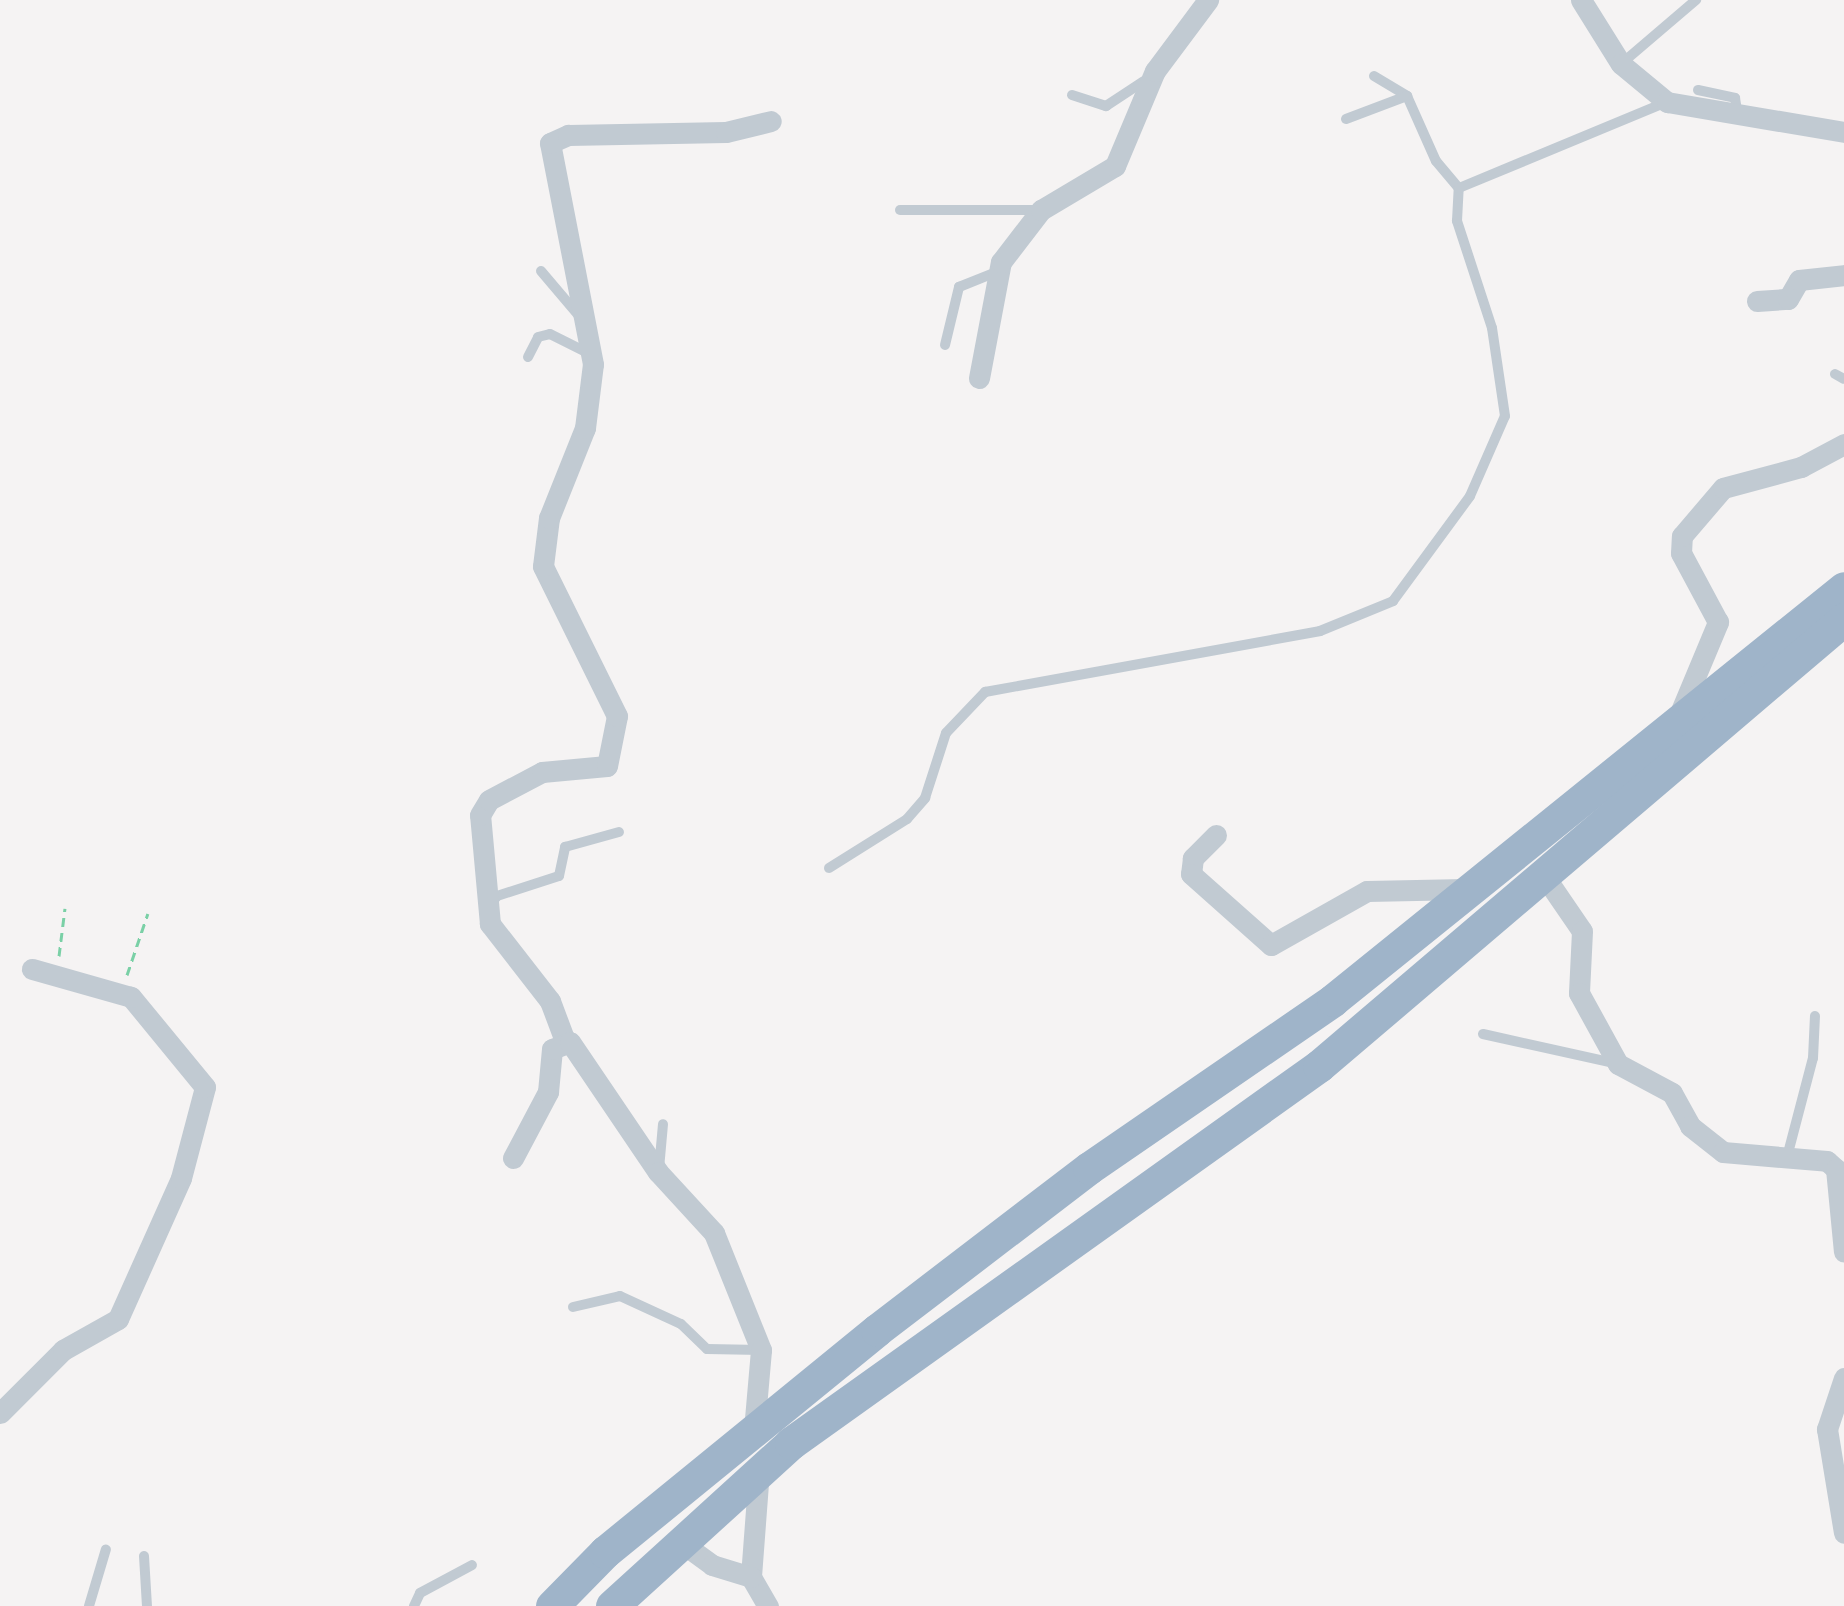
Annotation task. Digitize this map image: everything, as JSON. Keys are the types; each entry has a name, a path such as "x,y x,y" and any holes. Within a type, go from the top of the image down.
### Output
{"highway":[{"path":"552,1606 605,1552 877,1330 1089,1168 1333,1000 1844,588"},
{"path":"612,1606 791,1443 1304,1077 1844,619"}],"street":[{"path":"979,378 996,272 1041,210 1115,166 1155,71 1208,0"},
{"path":"1581,0 1621,64 1667,102 1738,120 1844,132"},
{"path":"754,1430 761,1350 714,1232 658,1172 565,1041 550,1001 501,945 488,914 484,807 542,772 607,766 617,716 543,566 549,518 585,428 591,355 547,155 555,137 679,136 771,122"},
{"path":"1757,301 1788,299 1799,280 1844,275"},
{"path":"1673,725 1718,622 1681,554 1682,536 1723,488 1801,467 1844,444"},
{"path":"1216,836 1193,858 1191,874 1271,945 1367,891 1465,889"},
{"path":"1545,877 1582,932 1579,993 1618,1064 1672,1093 1690,1126 1723,1152 1787,1157 1836,1168 1844,1252"},
{"path":"0,1413 72,1344 118,1319 181,1178 204,1078 121,994 32,969"},
{"path":"513,1157 548,1092 552,1048 565,1041"},
{"path":"1844,1378 1827,1429 1844,1533"},
{"path":"759,1470 751,1577 768,1606"},
{"path":"682,1543 712,1565 751,1577"}],"lane":[{"path":"1621,64 1696,0"},
{"path":"1072,95 1106,106 1155,71"},
{"path":"829,868 907,819 925,798 946,733 985,692 1320,631 1360,619 1406,588 1471,496 1504,416 1492,328 1457,221 1459,188 1436,161 1407,96 1374,76"},
{"path":"1698,90 1735,98 1738,120"},
{"path":"1346,119 1407,96"},
{"path":"1459,188 1667,102"},
{"path":"900,210 1041,210"},
{"path":"541,271 582,320"},
{"path":"945,345 958,286 996,272"},
{"path":"528,357 538,337 550,334 591,355"},
{"path":"488,914 497,896 559,876 565,847 619,832"},
{"path":"1787,1157 1814,1058 1814,1016"},
{"path":"1483,1034 1618,1064"},
{"path":"658,1172 663,1124"},
{"path":"573,1307 620,1296 681,1324 707,1349 761,1350"},
{"path":"89,1606 106,1549"},
{"path":"144,1556 147,1606"},
{"path":"414,1606 420,1593 472,1565"}],"path":[{"path":"56,976 65,908"},
{"path":"121,994 148,914"}]}
